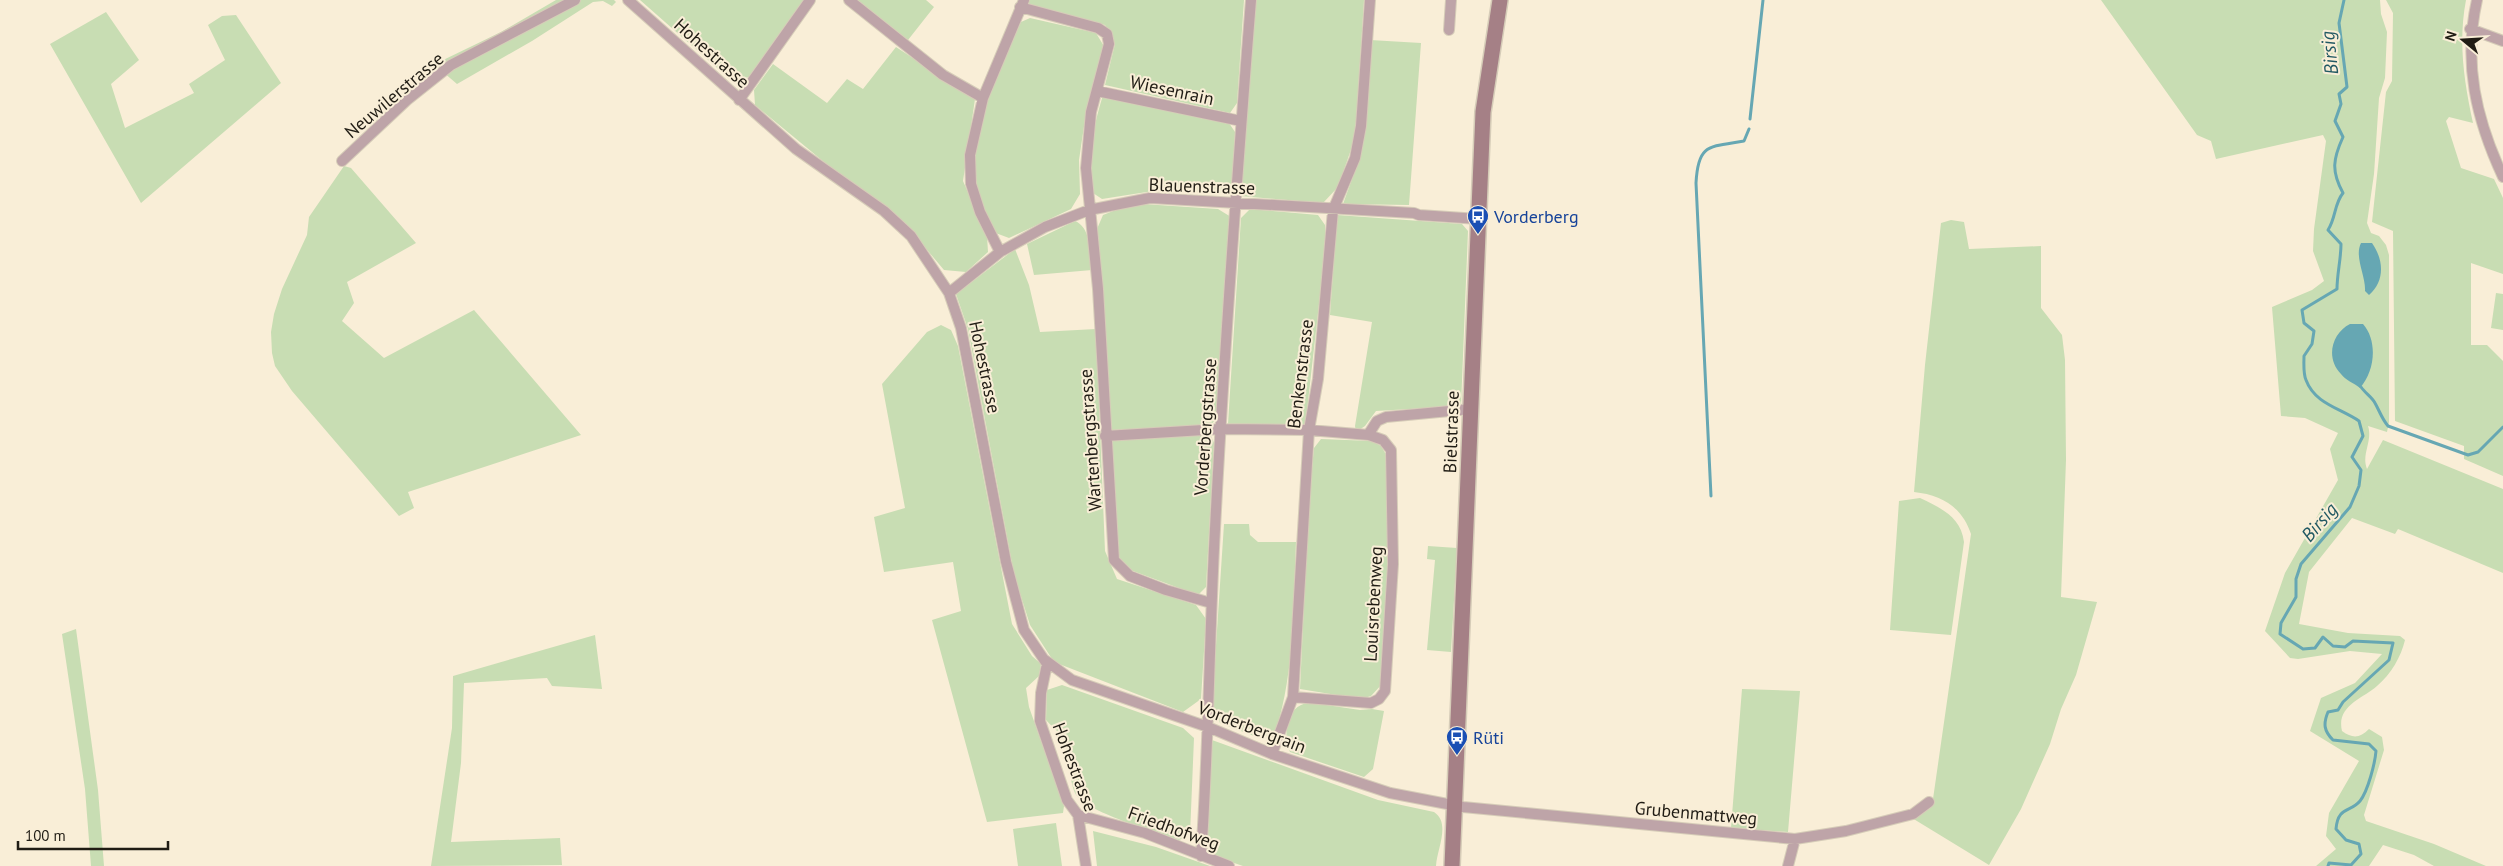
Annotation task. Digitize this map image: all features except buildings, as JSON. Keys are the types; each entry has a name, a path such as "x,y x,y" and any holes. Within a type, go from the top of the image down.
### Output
{"main road":[{"name":"Bielstrasse","path":"1452,866 1484,112 1500,0"}],"street":[{"name":"Neuwilerstrasse","path":"342,161 407,100 451,65 575,0"},
{"name":"Hohestrasse","path":"628,0 739,100 796,148 884,211 911,236 950,293 961,328 978,407 1006,562 1024,630 1047,664 1041,693 1040,721 1067,800 1078,815 1086,866"},
{"path":"739,100 810,0"},
{"path":"849,0 943,75 983,98"},
{"name":"Vorderbergstrasse","path":"1201,856 1220,429 1251,0"},
{"name":"Benkenstrasse","path":"1272,754 1293,697 1309,430 1318,379 1333,210 1355,158 1361,126 1370,0"},
{"path":"1449,30 1451,0"},
{"path":"2476,0 2470,28 2471,76 2480,119 2503,177"},
{"path":"1000,252 980,212 971,184 970,155 983,98 1022,4"},
{"name":"Wartenbergstrasse","path":"1022,4 1098,28 1107,34 1110,44 1091,112 1086,168 1098,289 1114,560 1130,576 1211,604"},
{"path":"2470,28 2503,41"},
{"name":"Wiesenrain","path":"1097,91 1241,121"},
{"name":"Blauenstrasse","path":"950,293 1000,252 1046,227 1089,210 1150,198 1235,202 1333,210 1414,213 1479,220"},
{"path":"1368,435 1377,421 1386,416 1471,409"},
{"name":"Louisrebenweg","path":"1106,436 1220,429 1309,430 1368,435 1383,440 1392,450 1393,564 1385,690 1378,699 1371,703 1293,697"},
{"name":"Vorderbergrain","path":"1045,660 1072,680 1208,727 1272,754 1390,793 1455,805"},
{"name":"Grubenmattweg","path":"1455,805 1795,839 1846,831 1913,814 1929,802"},
{"name":"Friedhofweg","path":"1078,815 1137,830 1229,866"},
{"path":"1788,866 1795,839"}],"green space":[{"path":"556,0 614,0 616,2 612,6 603,1 593,2 532,41 457,84 443,72 437,63 501,32"},
{"path":"640,0 805,0 749,77 732,81"},
{"path":"857,0 926,0 934,7 908,40"},
{"path":"1029,0 1244,0 1237,103 1230,113 1105,85 1115,44 1105,25 1026,5"},
{"path":"1256,0 1364,0 1355,138 1338,187 1323,203 1240,196"},
{"path":"2101,0 2380,0 2381,14 2387,32 2385,78 2379,98 2374,174 2367,223 2371,233 2379,236 2386,245 2389,255 2389,422 2387,432 2368,426 2369,437 2365,458 2367,469 2383,440 2503,489 2503,573 2398,529 2395,534 2352,518 2309,572 2299,624 2348,633 2400,636 2405,640 2391,671 2377,686 2346,709 2341,722 2342,731 2350,735 2359,736 2369,729 2382,737 2384,750 2364,815 2366,821 2434,844 2486,866 2434,866 2414,855 2383,845 2369,866 2316,866 2336,849 2326,836 2329,813 2359,761 2310,731 2321,698 2355,683 2382,654 2350,651 2298,659 2290,658 2265,631 2285,573 2338,480 2330,449 2338,433 2305,418 2281,416 2272,307 2312,290 2324,281 2313,251 2314,229 2326,141 2323,135 2216,159 2211,141 2197,135"},
{"path":"2386,0 2466,0 2462,47 2473,123 2449,117 2446,121 2461,168 2494,179 2503,198 2503,274 2471,263 2471,345 2487,345 2503,361 2503,476 2464,459 2464,446 2395,421 2393,231 2372,222 2386,92 2392,81 2393,13"},
{"path":"106,12 139,60 111,84 125,128 194,93 189,84 225,60 208,25 222,16 236,15 281,83 141,203 50,44"},
{"path":"1030,18 1096,33 1105,48 1087,106 1079,160 1080,194 1071,209 1009,238 993,232 977,186 974,170 974,153 982,114 997,74 1021,22"},
{"path":"1370,40 1421,43 1409,205 1343,204 1360,157"},
{"path":"896,47 975,99 963,181 987,236 988,252 966,272 944,270 907,226 835,171 755,105 754,90 773,64 827,103 847,79 863,89"},
{"path":"1103,95 1229,123 1235,132 1232,186 1223,193 1153,191 1102,199 1090,191 1092,142"},
{"path":"344,166 351,168 416,243 347,282 354,303 342,321 384,358 474,310 581,435 408,492 414,508 399,516 292,391 275,366 272,353 271,332 274,314 282,289 307,235 309,217"},
{"path":"1128,203 1218,209 1231,217 1217,418 1209,427 1110,430 1097,229 1103,215"},
{"path":"1250,209 1318,215 1325,225 1325,251 1305,428 1228,424 1241,218"},
{"path":"1337,215 1462,224 1468,231 1461,406 1376,411 1365,426 1356,432 1355,426 1372,322 1330,315"},
{"path":"1951,220 1964,222 1969,249 2041,246 2041,308 2062,335 2065,360 2066,460 2061,597 2097,602 2076,675 2061,709 2050,744 2021,809 1989,865 1912,818 1932,806 1971,534 1962,516 1950,504 1933,496 1914,492 1925,365 1941,223"},
{"path":"1075,221 1080,224 1087,235 1092,270 1034,275 1027,244"},
{"path":"1015,249 1029,285 1040,332 1096,329 1105,551 1117,579 1196,605 1206,619 1201,699 1183,712 1054,662 1030,625 1014,574 968,329 956,294"},
{"path":"2496,293 2503,294 2503,330 2491,328"},
{"path":"941,325 951,330 958,346 1012,624 1032,656 1041,664 1039,676 1026,688 1029,707 1064,806 1063,813 987,822 932,620 961,611 953,562 884,572 874,517 905,508 882,384 927,332"},
{"path":"1206,434 1211,436 1214,443 1206,587 1198,595 1133,571 1120,561 1116,550 1110,439"},
{"path":"1321,439 1372,441 1381,446 1388,458 1390,555 1383,683 1371,696 1361,699 1300,689 1309,498 1314,448"},
{"path":"1920,498 1949,514 1962,533 1964,542 1951,635 1890,630 1899,501"},
{"path":"1224,524 1249,524 1250,535 1258,542 1296,542 1292,637 1287,684 1276,730 1262,739 1220,723 1212,706"},
{"path":"1428,546 1457,548 1451,652 1427,650 1435,560 1427,559"},
{"path":"76,629 98,790 104,866 91,866 85,789 62,634"},
{"path":"595,635 602,689 552,686 547,678 464,683 461,763 451,842 560,838 562,865 431,866 452,728 453,676"},
{"path":"1062,685 1183,728 1194,738 1190,835 1179,840 1122,821 1092,807 1081,800 1075,793 1071,780 1068,753 1063,737 1046,720 1047,690"},
{"path":"1742,689 1800,691 1788,832 1731,828"},
{"path":"1306,703 1360,710 1384,711 1373,769 1364,777 1290,752 1286,733 1289,719 1296,708"},
{"path":"1212,740 1378,800 1434,812 1442,823 1442,837 1436,866 1243,866 1205,853"},
{"path":"1056,823 1062,866 1018,866 1013,829"},
{"path":"1093,831 1156,847 1210,866 1097,866"}],"water":[{"path":"2361,243 2372,243 2381,263 2378,283 2369,295 2365,291 2359,260"},
{"path":"2350,324 2363,324 2368,331 2373,347 2369,373 2360,388 2343,376 2333,361 2332,354 2335,340 2339,333"}],"waterway":[{"path":"1750,119 1763,0"},
{"name":"Birsig","path":"2328,866 2329,863 2351,865 2361,854 2359,844 2346,840 2336,829 2337,822 2342,813 2356,805 2366,791 2376,751 2369,744 2333,740 2326,730 2326,716 2328,712 2338,710 2343,702 2389,660 2393,643 2353,641 2345,647 2333,646 2323,637 2315,648 2303,649 2280,634 2281,623 2296,597 2296,579 2301,564 2350,507 2359,486 2361,470 2352,457 2363,436 2359,421 2315,395 2304,374 2304,356 2312,344 2314,331 2304,323 2302,310 2337,289 2341,244 2328,230 2343,193 2335,171 2335,159 2343,137 2335,121 2341,104 2339,94 2347,87 2339,23 2344,0"},
{"path":"1711,496 1696,183 1697,170 1699,161 1707,150 1744,141 1749,129"},
{"path":"2361,387 2374,401 2388,426 2468,455 2478,452 2503,427"}],"place":[{"name":"Vorderberg","path":"1478,235"},
{"name":"Rüti","path":"1457,756"}]}
